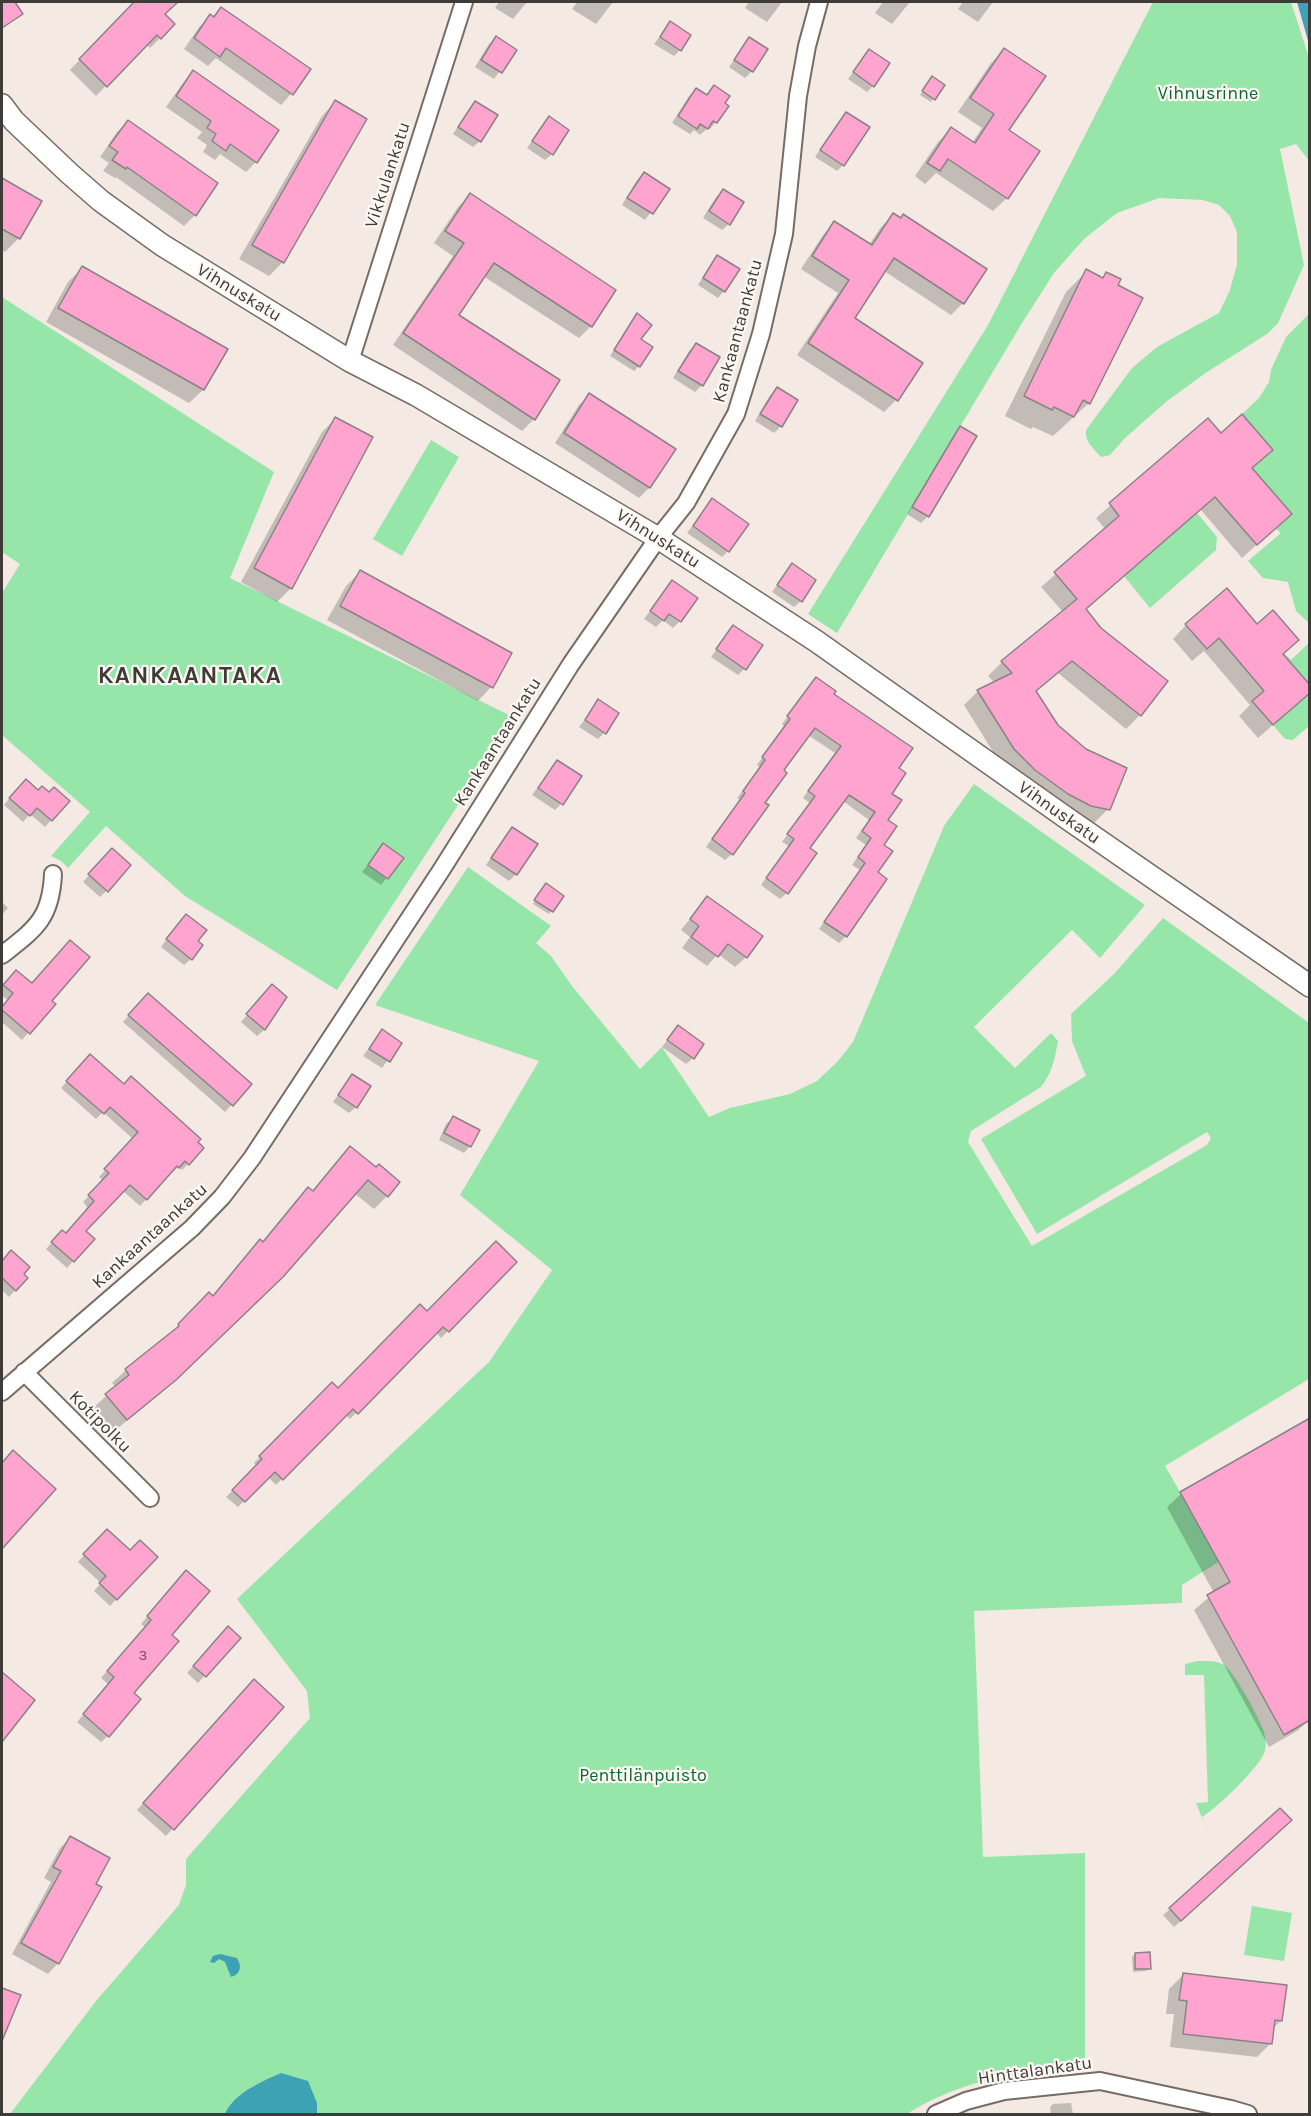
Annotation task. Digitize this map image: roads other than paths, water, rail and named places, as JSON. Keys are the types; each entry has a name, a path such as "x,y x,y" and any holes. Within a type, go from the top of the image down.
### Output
{"street":[{"name":"Vikkulankatu","path":"350,361 464,2"},
{"name":"Kankaantaankatu","path":"2,1392 192,1228 222,1197 252,1158 442,869 571,664 658,538 686,503 736,414 761,334 784,234 798,96 807,46 819,2"},
{"name":"Vihnuskatu","path":"2,105 14,121 64,168 114,210 162,245 350,361 416,395 658,538 816,640 1068,819 1310,986"},
{"path":"2,955 32,931 45,914 52,894 53,874"},
{"name":"Kotipolku","path":"24,1372 150,1498"},
{"name":"Hinttalankatu","path":"936,2115 966,2101 1004,2091 1100,2081 1231,2109 1248,2115"}],"water":[{"path":"1297,2 1309,2 1309,44"},
{"path":"220,1954 237,1958 240,1967 237,1974 231,1977 225,1962 219,1959 214,1963 210,1962 213,1956"},
{"path":"281,2073 308,2081 317,2103 317,2114 225,2114 241,2094"}],"district":[{"name":"KANKAANTAKA","path":"190,676"}],"park label":[{"name":"Vihnusrinne","path":"1208,94"},
{"name":"Penttilänpuisto","path":"643,1776"}]}
